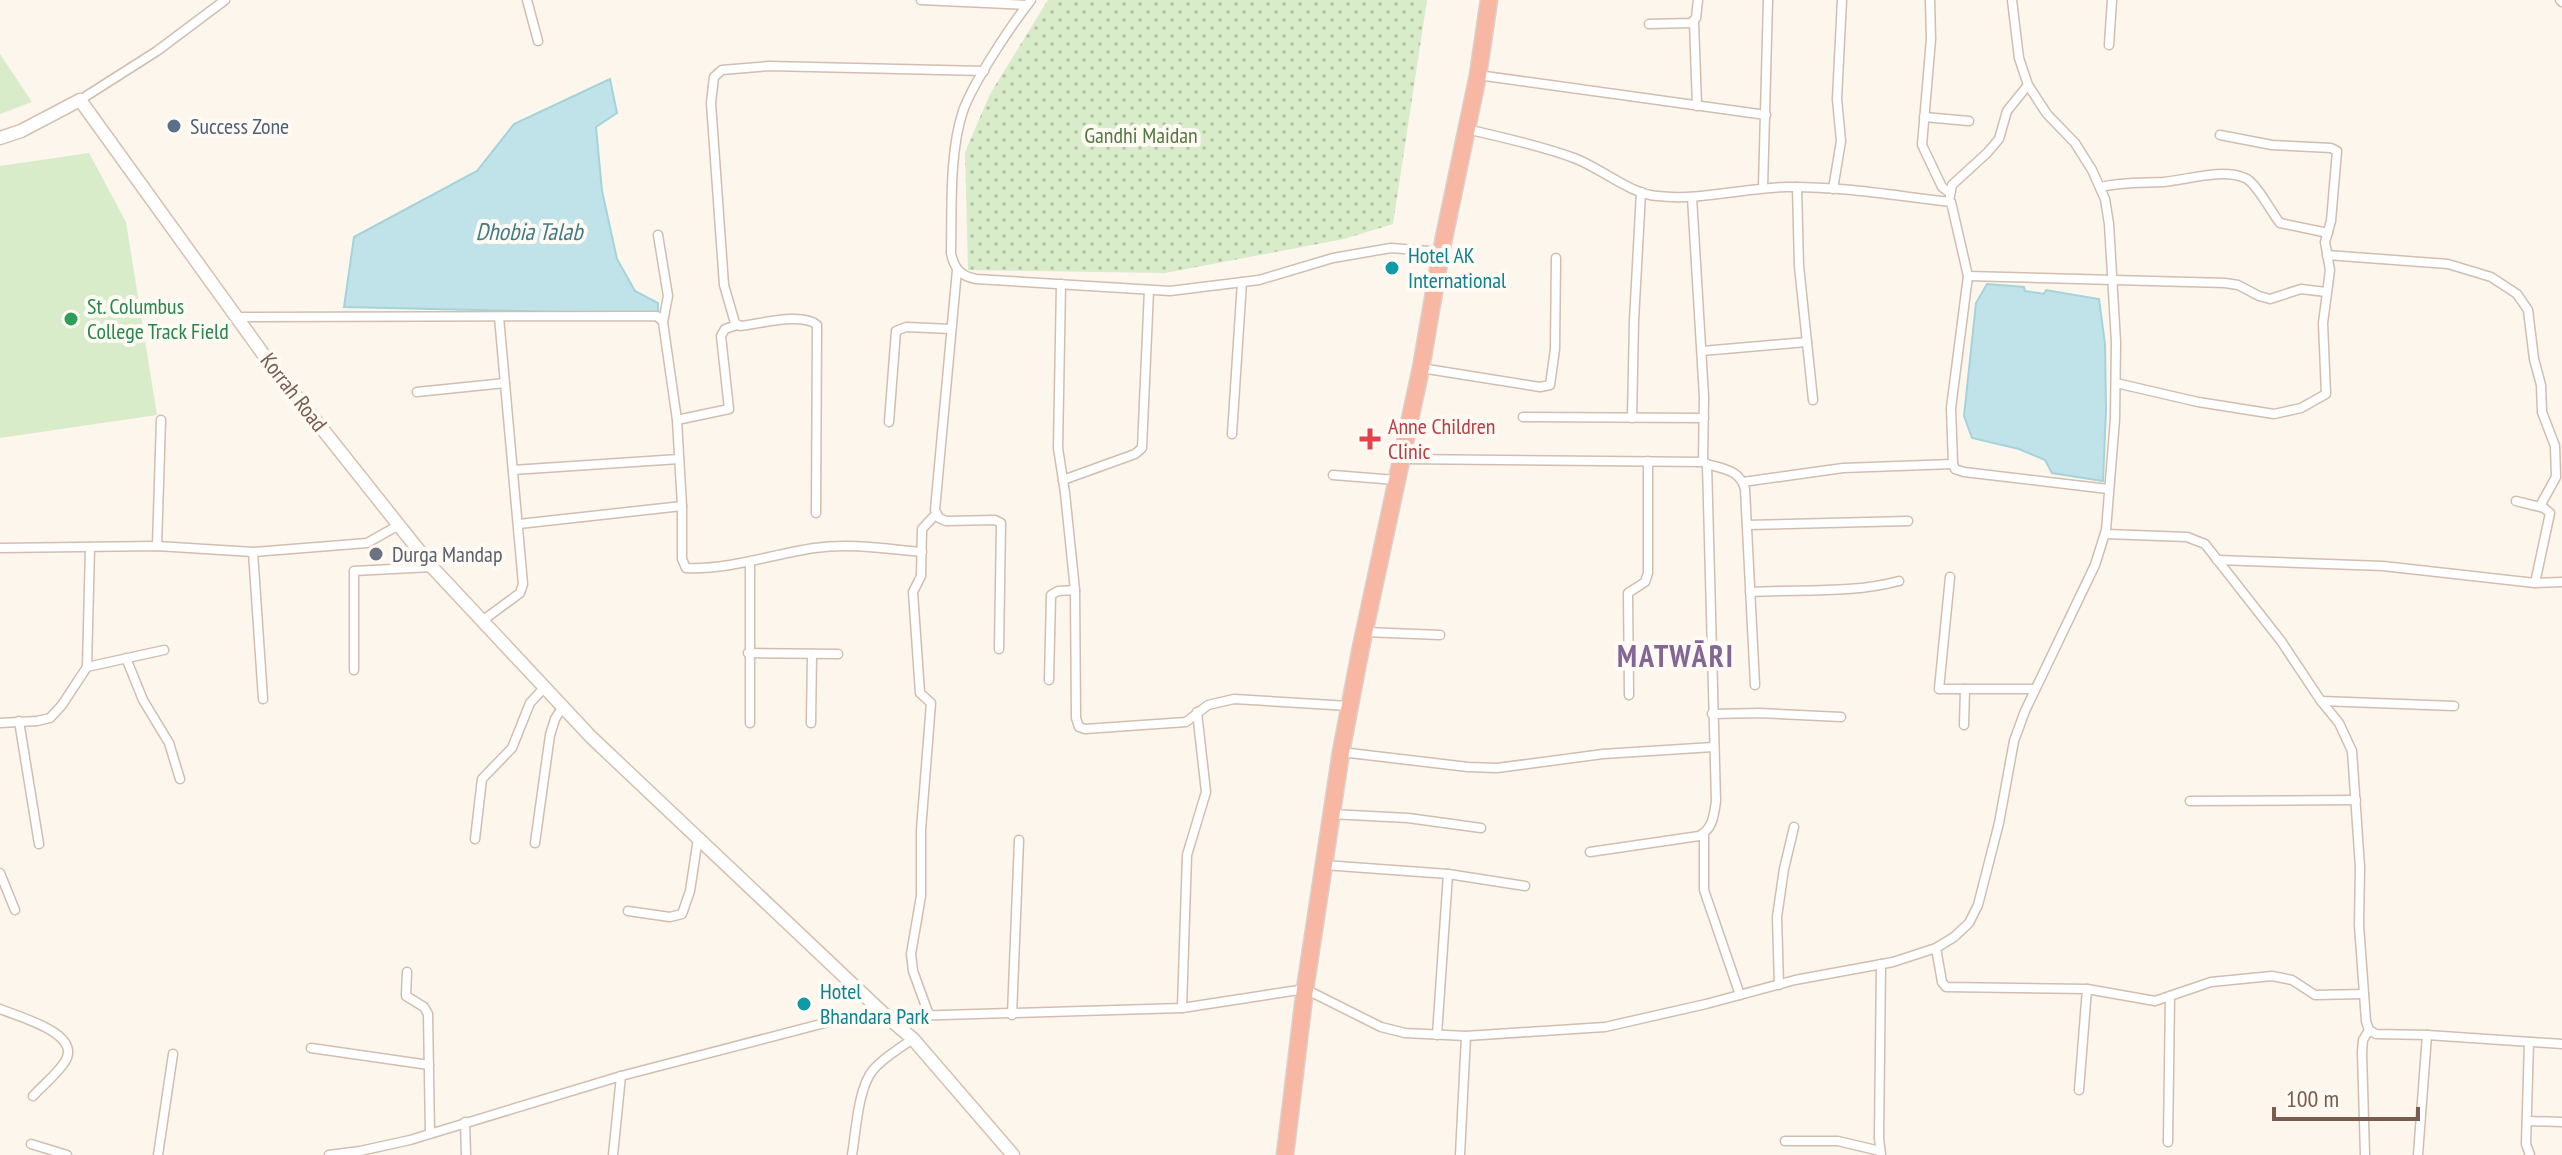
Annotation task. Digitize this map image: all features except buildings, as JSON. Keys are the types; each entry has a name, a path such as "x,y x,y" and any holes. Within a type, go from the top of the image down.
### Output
{"highway":[{"path":"1285,1155 1305,989 1341,752 1421,368 1441,252 1478,75 1489,0"}],"main road":[{"path":"0,138 21,131 80,100"},
{"name":"Korrah Road","path":"80,100 237,317 432,567 563,706 698,838 913,1039 1013,1155"}],"street":[{"path":"80,100 157,51 225,0"},
{"path":"527,0 538,41"},
{"path":"921,0 1029,3"},
{"path":"1697,106 1694,21 1698,0"},
{"path":"1763,188 1768,0"},
{"path":"1833,189 1841,141 1837,99 1842,0"},
{"path":"1930,0 1931,39 1922,145 1950,197"},
{"path":"329,1155 390,1145 621,1076 828,1020 885,1015 1012,1015 1182,1008 1305,989 1381,1027 1405,1033 1466,1036 1605,1027 1881,964 1936,948 1954,937 1969,923 1978,905 1996,835 2014,741 2033,689 2095,565 2106,534 2116,383 2113,280 2105,199 2075,143 2047,114 2028,85 2019,58 2012,0"},
{"path":"2109,45 2112,0"},
{"path":"929,1015 913,971 911,954 921,896 921,830 931,703 920,693 912,596 921,576 922,529 936,514 957,270 951,253 958,137 963,113 984,71 1029,3"},
{"path":"1649,24 1681,25 1694,21"},
{"path":"737,325 724,285 711,103 717,72 769,66 984,71"},
{"path":"1478,75 1766,115"},
{"path":"2028,85 2007,111 1999,139 1952,185 1950,197 1968,276 1951,408 1953,464 1955,469 1964,472 2108,489"},
{"path":"1924,117 1969,121"},
{"path":"1466,129 1574,158 1654,196 1692,197 1797,187 1950,197"},
{"path":"2116,383 2274,414 2301,408 2323,397 2327,391 2323,330 2330,270 2325,242 2331,221 2337,153 2335,149 2272,145 2220,135"},
{"path":"2100,187 2123,182 2161,182 2210,175 2244,177 2282,225 2328,233"},
{"path":"1797,187 1797,227 1813,400"},
{"path":"1632,418 1641,192"},
{"path":"1692,197 1702,351 1716,801 1710,826 1704,834 1704,890 1740,995"},
{"path":"658,235 668,296 663,322 677,420 682,559 686,568 750,562 828,546 922,552"},
{"path":"957,270 967,278 976,279 1170,291 1259,280 1333,258 1391,248 1441,252"},
{"path":"2327,255 2448,264 2491,277 2517,294 2528,310 2534,359 2541,385 2542,412 2555,446 2556,477 2540,506"},
{"path":"1421,368 1540,387 1550,385 1555,349 1556,258"},
{"path":"1968,276 2233,284 2270,299 2301,289 2326,292"},
{"path":"1232,434 1242,282"},
{"path":"1061,284 1058,448 1075,590 1076,718 1079,727 1181,722 1189,720 1214,702 1234,699 1350,706"},
{"path":"1063,480 1135,454 1142,448 1149,290"},
{"path":"237,317 654,316 663,322"},
{"path":"482,621 522,589 519,524 499,317"},
{"path":"677,420 729,409 721,336 725,329 789,320 813,321 817,324 816,513"},
{"path":"889,422 896,331 906,327 951,329"},
{"path":"1702,351 1807,342"},
{"path":"417,392 505,383"},
{"path":"1523,417 1704,418"},
{"path":"157,546 161,420"},
{"path":"513,470 679,459"},
{"path":"1402,459 1705,463 1736,473 1743,482 1747,525 1755,685"},
{"path":"1629,695 1628,593 1645,582 1648,573 1648,461"},
{"path":"1743,482 1843,468 1953,464"},
{"path":"1333,475 1398,480"},
{"path":"2516,501 2547,509 2550,516 2535,583"},
{"path":"519,524 682,506"},
{"path":"936,514 946,521 995,520 1001,523 999,649"},
{"path":"1747,525 1908,521"},
{"path":"0,548 157,546 253,552 367,543 399,525"},
{"path":"2106,534 2187,537 2205,544 2281,641 2339,723 2352,751 2360,867 2359,925 2369,1030 2376,1034 2562,1044"},
{"path":"0,723 50,718 87,667 90,547"},
{"path":"253,552 263,699"},
{"path":"2217,560 2383,566 2535,583 2562,582"},
{"path":"750,562 750,723"},
{"path":"354,670 354,571 432,567"},
{"path":"1950,577 1939,689 2033,689"},
{"path":"1750,592 1860,589 1899,581"},
{"path":"1049,680 1051,595 1058,591 1075,590"},
{"path":"1365,632 1440,635"},
{"path":"87,667 164,650"},
{"path":"748,653 838,654"},
{"path":"811,723 812,654"},
{"path":"126,658 143,700 169,743 180,779"},
{"path":"475,839 482,779 512,748 530,703 545,687"},
{"path":"1964,725 1965,689"},
{"path":"2321,701 2454,706"},
{"path":"535,843 550,735 563,706"},
{"path":"1182,1008 1186,866 1189,845 1206,792 1197,712"},
{"path":"1712,714 1744,712 1841,717"},
{"path":"19,721 39,844"},
{"path":"1341,752 1497,768 1603,754 1713,747"},
{"path":"2190,801 2356,800"},
{"path":"1331,814 1408,818 1481,828"},
{"path":"1779,985 1777,917 1794,827"},
{"path":"1590,852 1704,834"},
{"path":"628,911 670,917 682,914 690,891 698,838"},
{"path":"1012,1015 1019,840"},
{"path":"1323,865 1448,874 1525,886"},
{"path":"0,873 15,910"},
{"path":"1437,1035 1448,874"},
{"path":"1936,948 1942,982 1946,987 2087,989 2158,1001 2211,982 2272,976 2292,980 2315,995 2364,994"},
{"path":"1785,1141 1838,1141 1881,1153 1881,964"},
{"path":"407,972 406,996 424,1007 428,1014 430,1133"},
{"path":"2079,1090 2087,989"},
{"path":"2168,1142 2170,996"},
{"path":"0,1009 58,1034 66,1042 66,1060 33,1096"},
{"path":"2365,1155 2362,1052 2363,1040 2369,1030"},
{"path":"2418,1155 2427,1035"},
{"path":"1460,1155 1466,1036"},
{"path":"852,1155 868,1076 913,1039"},
{"path":"2529,1042 2526,1144 2530,1155"},
{"path":"311,1048 429,1065"},
{"path":"158,1155 173,1054"},
{"path":"613,1155 621,1076"},
{"path":"2527,1121 2562,1122"},
{"path":"465,1122 466,1155"},
{"path":"31,1144 67,1155"}],"green space":[{"name":"Gandhi Maidan","path":"1048,0 1427,0 1393,224 1344,239 1165,273 968,270 965,152 990,94"},
{"path":"0,54 32,102 0,114"},
{"name":"St. Columbus College Track Field","path":"89,153 126,222 157,415 0,438 0,166"}],"water":[{"name":"Dhobia Talab","path":"610,79 617,113 596,127 602,191 617,259 635,291 658,303 658,314 344,307 354,237 477,171 514,124"},
{"path":"1987,284 2099,299 2105,344 2103,481 2052,473 2045,460 2019,449 1972,438 1964,416 1976,303"}],"place":[{"name":"Success Zone","path":"174,126"},
{"name":"Hotel AK International","path":"1392,268"},
{"name":"St. Columbus College Track Field","path":"71,319"},
{"name":"Anne Children Clinic","path":"1370,439"},
{"name":"Durga Mandap","path":"376,554"},
{"name":"Hotel Bhandara Park","path":"804,1004"}],"district":[{"name":"MATWĀRI","path":"1676,657"}]}
